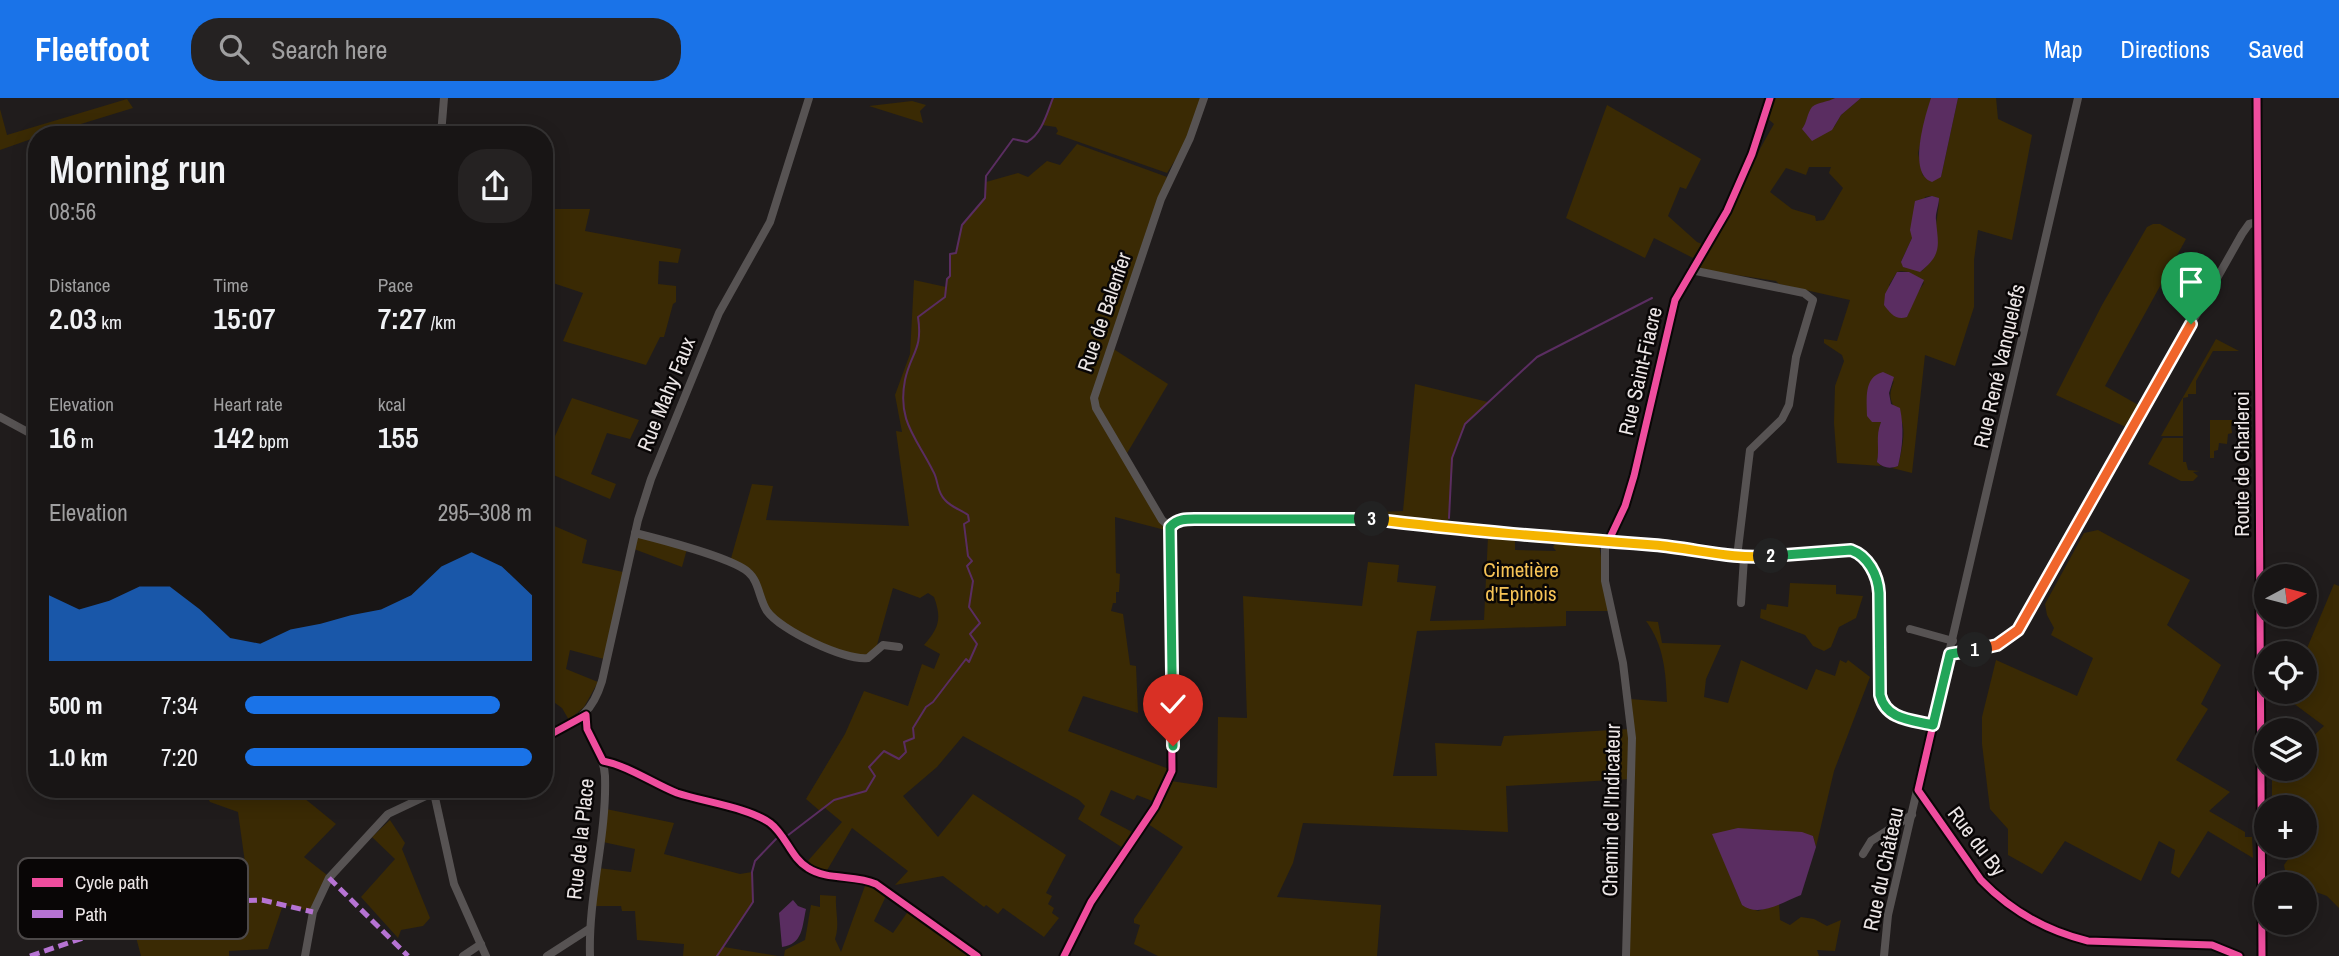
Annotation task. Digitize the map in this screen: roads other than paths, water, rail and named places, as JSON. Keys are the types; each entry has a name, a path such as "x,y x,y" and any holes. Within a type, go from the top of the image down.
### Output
{"main road":[{"name":"Route de Charleroi","path":"2257,98 2262,956"}],"street":[{"path":"442,126 444,98"},
{"name":"Rue Mahy Faux","path":"586,715 602,681 635,533 651,479 719,313 770,222 809,98"},
{"name":"Rue de Balenfer","path":"1170,527 1162,520 1096,408 1094,398 1161,199 1190,138 1204,98"},
{"name":"Rue Saint-Fiacre","path":"1608,542 1632,483 1672,307 1690,270 1727,211 1752,154 1770,98"},
{"name":"Rue René Vanquelefs","path":"1953,641 2078,98"},
{"path":"1950,654 1997,645 2018,630 2242,234 2249,224 2258,222"},
{"path":"1690,270 1804,293 1813,300 1796,357 1788,405 1782,419 1750,450 1740,557 1741,603"},
{"path":"0,417 28,433"},
{"path":"1064,956 1091,902 1146,823 1170,779 1173,758 1170,527 1176,521 1373,519 1470,531 1699,550 1740,557 1844,550 1860,555 1870,566 1879,587 1882,701 1895,716 1933,725"},
{"path":"635,533 696,551 748,571 771,616 794,632 835,651 862,659 873,655 883,645 899,647"},
{"name":"Chemin de l'Indicateur","path":"1608,542 1604,550 1605,582 1623,663 1632,738 1626,956"},
{"path":"1910,629 1953,641 1918,790"},
{"path":"553,732 586,715"},
{"name":"Rue de la Place","path":"586,715 587,729 603,761 604,810 589,929 590,956"},
{"path":"603,761 616,763 677,793 766,821 780,834 799,861 809,869 876,884 976,956"},
{"name":"Rue du Château","path":"1884,956 1888,915 1918,790"},
{"name":"Rue du By","path":"1918,790 1981,880 2033,920 2088,941 2212,945 2239,956"},
{"path":"305,956 313,912 329,878 382,820 421,798"},
{"path":"439,798 454,884 486,956"},
{"path":"1863,854 1871,841 1912,815"},
{"path":"547,956 589,929"},
{"path":"463,956 481,944"}],"waterway":[{"path":"787,836 834,800 866,791 875,776 869,767 884,751 899,759 906,752 904,742 914,738 913,728 926,707 933,702 966,659 969,662 977,644 970,634 980,623 969,607 973,581 967,566 972,561 968,556 964,524 969,521 968,515 942,497 935,475 906,418 903,394 907,371 918,344 918,317 945,297 947,279 950,276 950,254 956,253 962,225 985,198 986,176 1013,139 1027,142 1037,134 1053,98"},
{"path":"1449,518 1452,458 1465,424 1537,357 1652,298"},
{"path":"717,956 753,902 752,872 755,861 776,839"}],"park label":[{"name":"Cimetière d'Epinois","path":"1521,581"}]}
